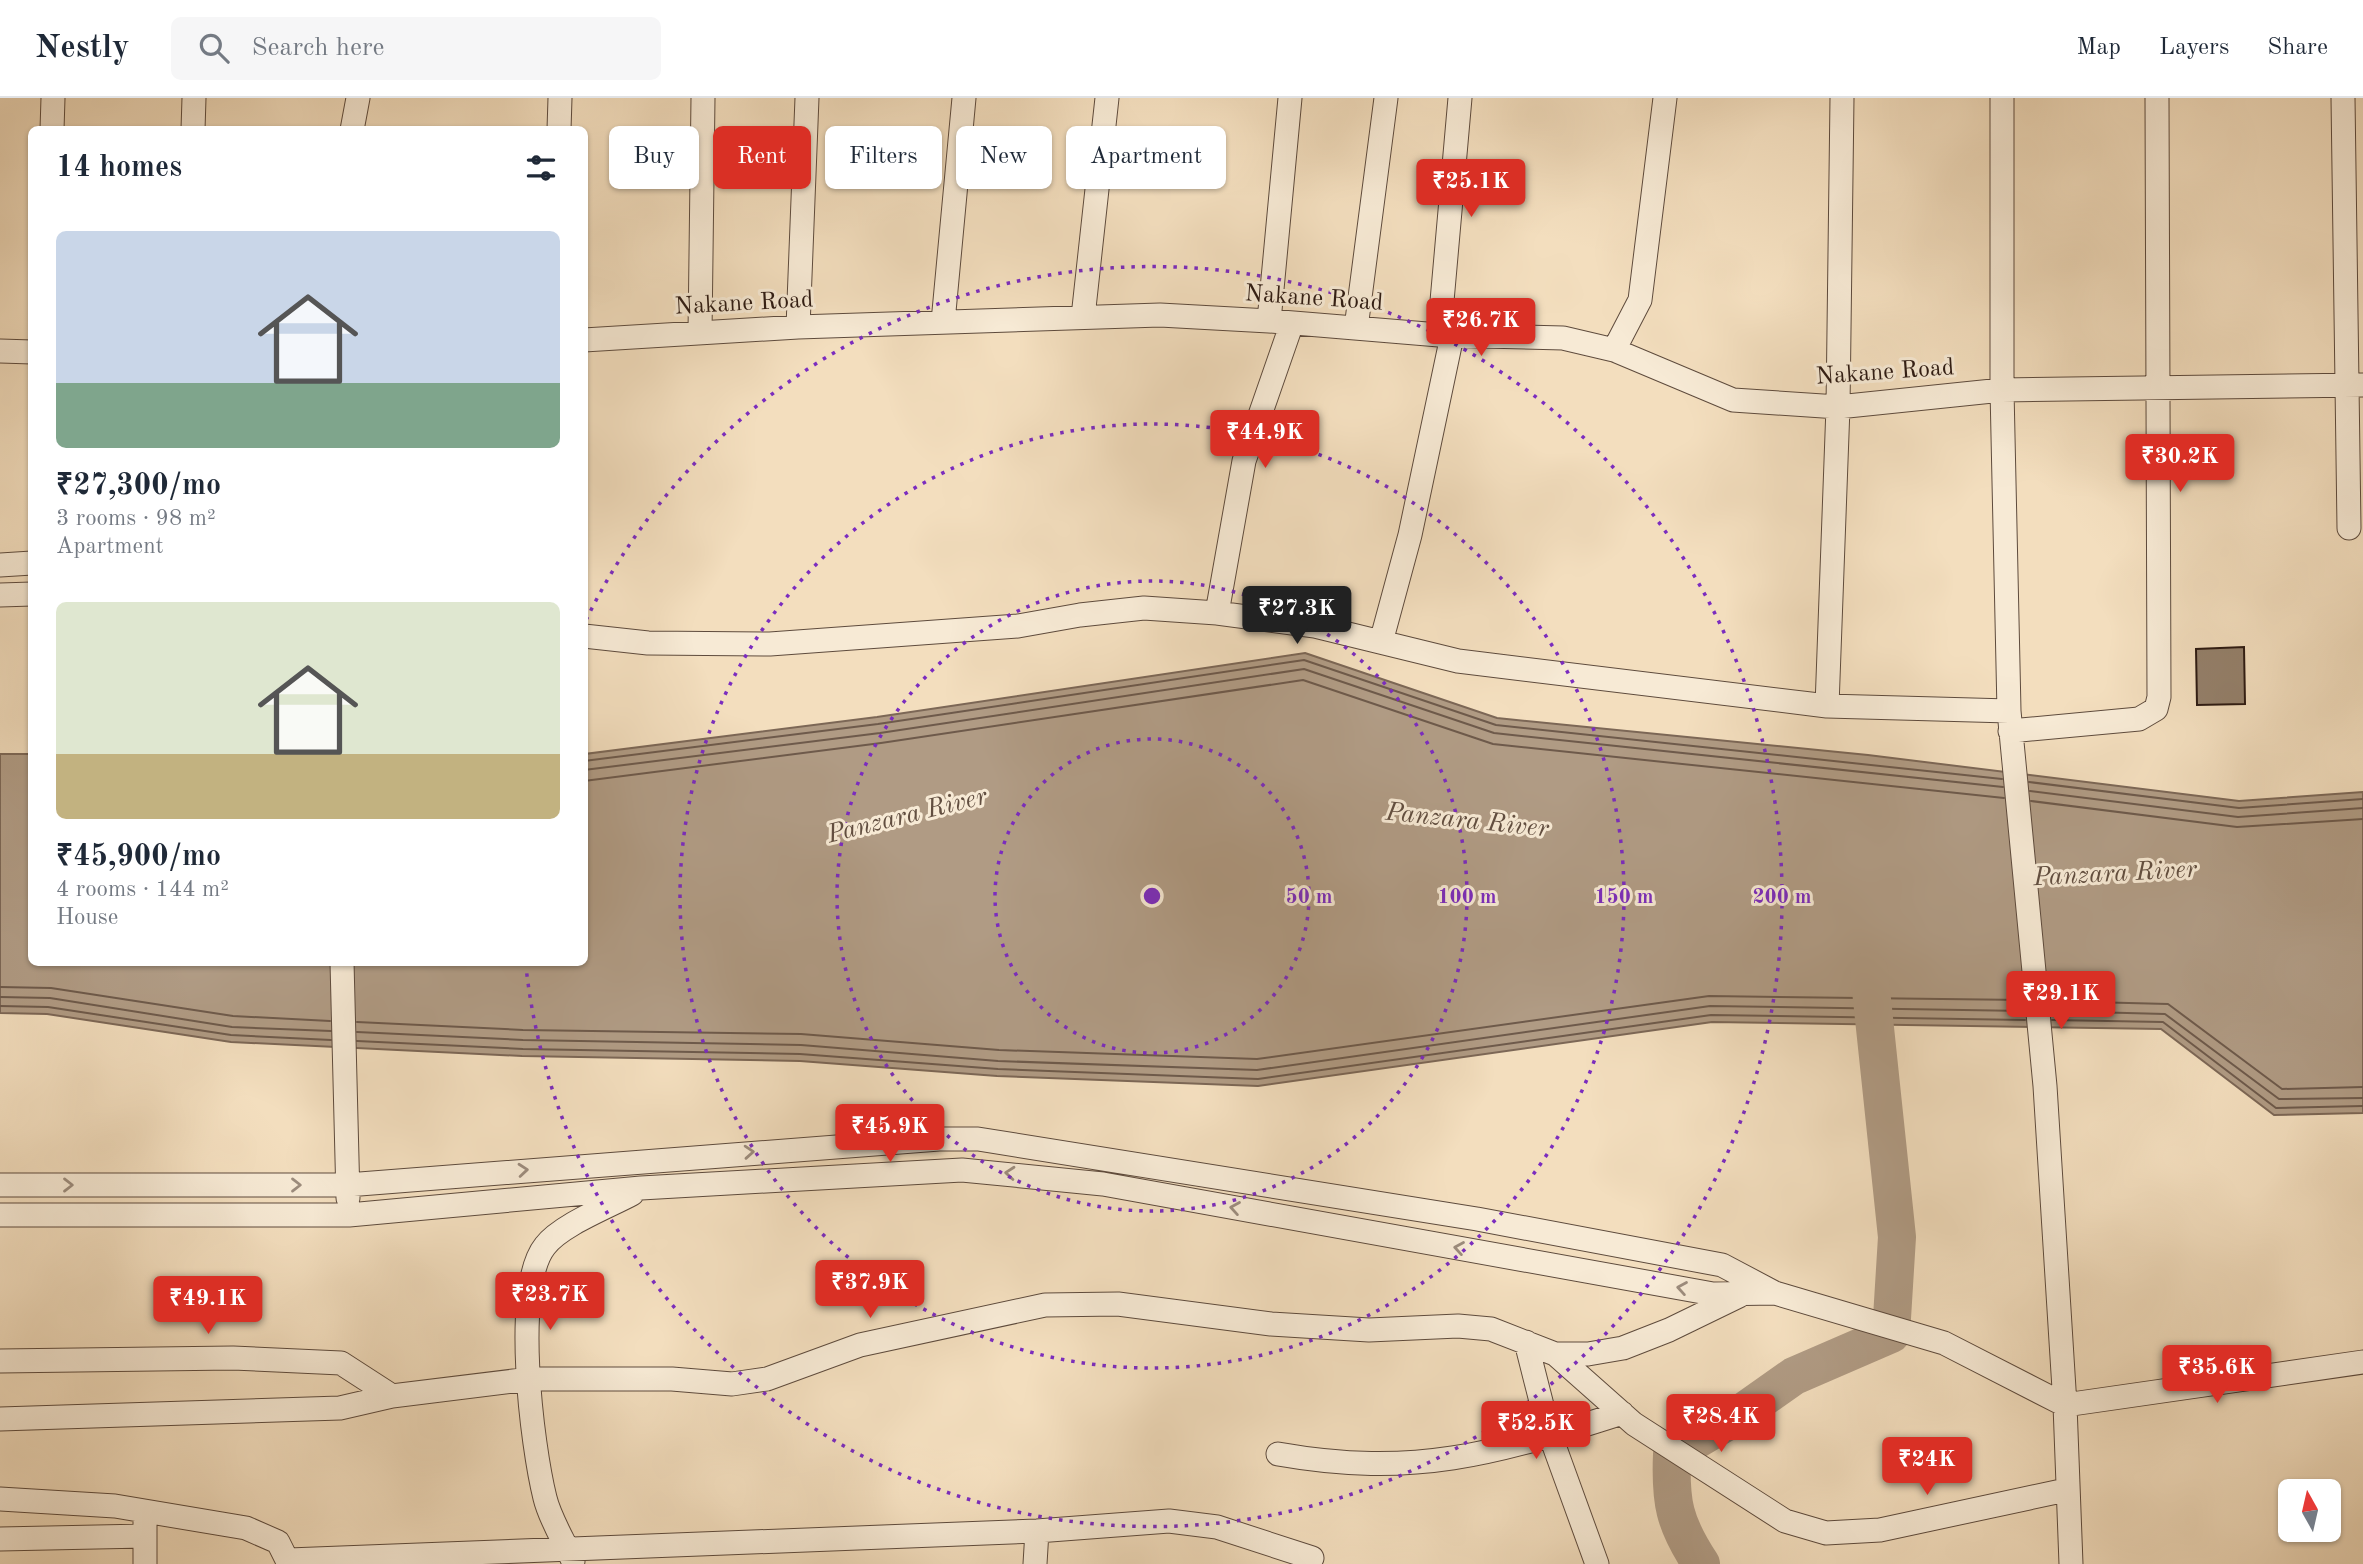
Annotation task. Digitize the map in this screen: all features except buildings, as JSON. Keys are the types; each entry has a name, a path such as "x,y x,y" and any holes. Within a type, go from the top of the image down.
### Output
{"street":[{"path":"52,126 53,98"},
{"path":"193,126 194,98"},
{"path":"353,126 358,98"},
{"path":"559,126 560,98"},
{"path":"700,333 704,98"},
{"path":"798,327 807,98"},
{"path":"943,322 964,98"},
{"path":"1083,317 1107,98"},
{"path":"1269,321 1290,98"},
{"path":"1356,328 1386,98"},
{"path":"1381,642 1410,536 1446,335 1460,98"},
{"path":"1614,350 1640,300 1665,98"},
{"path":"1827,706 1838,407 1842,98"},
{"path":"2002,98 2002,390 2010,721 2045,1086 2065,1405 2070,1564"},
{"path":"588,636 648,643 770,645 1018,626 1080,615 1144,608 1217,613 1315,626 1458,662 1827,706 2010,721 2139,719 2155,709 2159,697 2157,98"},
{"path":"2343,98 2354,386 2349,528"},
{"name":"Nakane Road","path":"588,340 798,327 1160,315 1446,335 1563,338 1614,350 1733,400 1838,407 2002,390 2354,386"},
{"path":"1217,613 1244,461 1292,323"},
{"path":"0,351 28,352"},
{"path":"0,565 28,563"},
{"path":"0,595 28,594"},
{"path":"342,966 349,1215"},
{"path":"0,1185 346,1176 641,1160 939,1139 978,1139 1464,1217 1722,1265 1774,1293 1944,1343 2065,1405 2363,1362"},
{"path":"641,1160 641,1188"},
{"path":"0,1215 349,1215 641,1188 920,1171 1014,1173 1103,1184 1713,1294 1739,1296 1774,1293"},
{"path":"572,1558 545,1499 531,1408 527,1293 533,1269 545,1245 571,1226 641,1188"},
{"path":"0,1419 331,1409 392,1396 530,1379 606,1377 732,1384 755,1381 860,1345 1045,1305 1118,1304 1270,1324 1369,1330 1458,1326 1490,1329 1555,1353 1588,1354 1623,1348 1669,1331 1739,1296"},
{"path":"1526,1342 1551,1436 1597,1564"},
{"path":"1555,1353 1628,1419 1785,1521 1826,1533 1880,1530 2066,1490"},
{"path":"0,1361 233,1358 341,1363 392,1396"},
{"path":"1278,1454 1366,1466 1411,1465 1456,1460 1628,1419"},
{"path":"0,1499 115,1506 246,1528 278,1542 289,1562 572,1558 1169,1521 1217,1527 1312,1558"},
{"path":"145,1511 145,1564"},
{"path":"1035,1564 1037,1531"},
{"path":"0,1539 145,1536"}],"water":[{"name":"Panzara River","path":"1305,653 1497,718 1868,755 2239,801 2363,792 2363,1113 2274,1115 2161,1029 1712,1022 1258,1086 997,1076 800,1061 522,1056 231,1042 47,1014 0,1013 0,754 28,754 28,966 588,966 588,754 877,717"}],"waterway":[{"path":"1701,1564 1679,1524 1673,1499 1672,1454 1740,1414 1794,1376 1891,1334 1897,1237 1869,971"}]}
